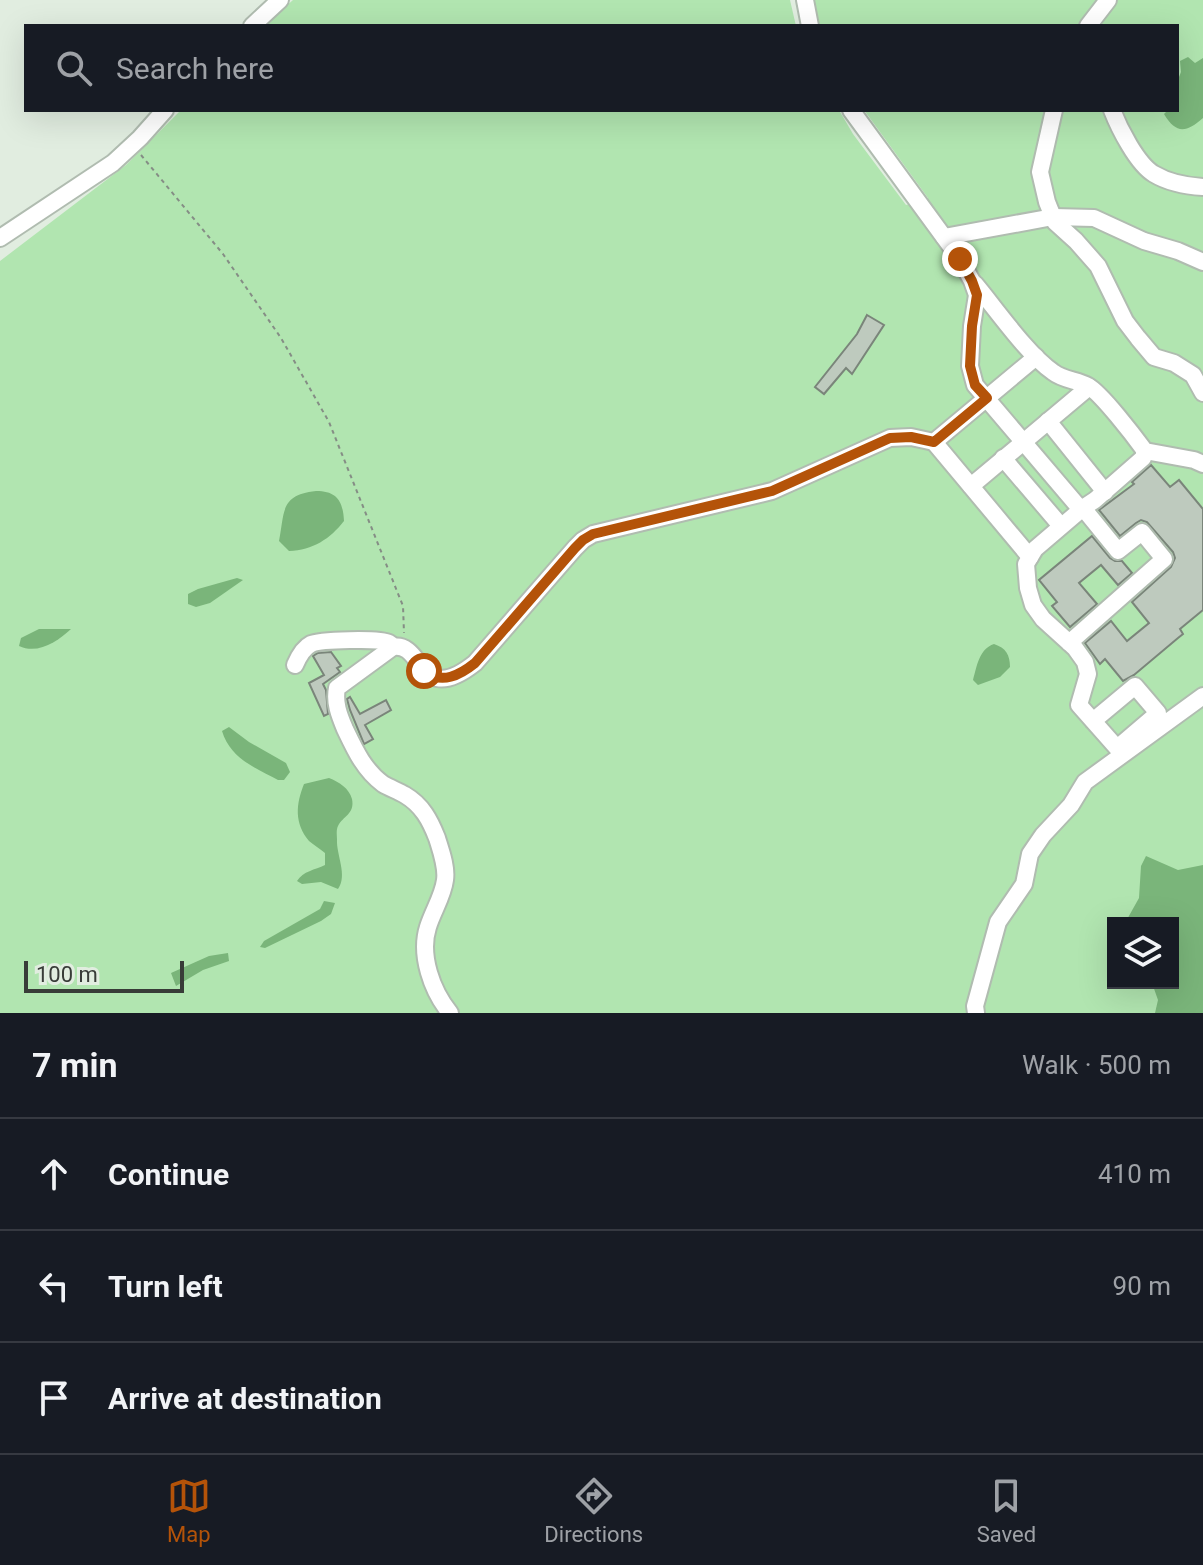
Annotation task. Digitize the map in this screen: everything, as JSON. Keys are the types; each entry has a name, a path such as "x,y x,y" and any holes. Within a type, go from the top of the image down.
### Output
{"street":[{"path":"254,24 280,0"},
{"path":"805,0 810,24"},
{"path":"1090,24 1108,0"},
{"path":"0,238 113,163 163,112"},
{"path":"852,112 960,259 972,281 977,295 970,366 975,385 1118,551 1142,532 1164,559 1069,643"},
{"path":"1054,112 1040,172 1055,222 1098,266 1125,321 1154,357 1174,363 1193,375 1203,393"},
{"path":"1113,112 1122,136 1151,173 1176,184 1203,187"},
{"path":"944,237 1053,217 1094,218 1144,241 1203,262"},
{"path":"972,281 1036,357 1052,372 1097,393 1145,451 1202,460"},
{"path":"934,442 1036,357"},
{"path":"971,486 1089,387"},
{"path":"1048,421 1105,492"},
{"path":"295,665 310,645 319,642 378,641 398,647 432,677 456,675 475,663 575,548 593,534 772,491 890,438 911,437 934,442 1030,557"},
{"path":"1093,721 1079,705 1088,674 1085,662 1033,605 1026,564 1035,549 1105,492 1143,458 1145,451"},
{"path":"1003,458 1061,526"},
{"path":"398,647 337,688 335,699 358,758 382,783 418,804 436,837 444,862 445,880 427,929 425,946 427,965 450,1013"},
{"path":"976,1013 975,1006 998,922 1024,884 1030,854 1043,835 1071,805 1085,782 1203,696"}],"path":[{"path":"148,162 223,254 281,338 329,422 403,606 398,647"}],"shaded area":[{"path":"293,0 790,0 796,24 266,24"},
{"path":"812,0 1203,0 1203,1013 0,1013 0,261 126,165 179,112 840,112 906,205 928,198 865,112 1179,112 1179,24 819,24"},
{"path":"1188,57 1195,63 1203,58 1203,118 1186,129 1177,128 1164,114 1179,112 1180,61"},
{"path":"316,491 338,498 344,521 320,542 289,551 279,541 286,506 296,496"},
{"path":"237,578 243,580 210,603 196,607 188,604 188,594"},
{"path":"39,629 71,629 40,648 19,646 21,638"},
{"path":"994,644 1006,652 1010,667 1000,677 978,685 973,680 979,659"},
{"path":"229,727 286,763 290,772 284,780 261,771 237,755 222,731"},
{"path":"329,778 346,789 351,795 352,804 337,829 342,878 338,889 321,882 302,884 297,881 306,873 325,865 325,853 309,841 301,827 298,806 301,791 304,784"},
{"path":"1146,856 1178,870 1203,865 1203,1013 1155,1013 1158,1000 1154,989 1179,989 1179,917 1128,917 1139,898 1141,866"},
{"path":"324,901 335,903 331,914 265,948 260,947 264,941 320,909"},
{"path":"228,953 229,961 203,970 176,986 171,973 209,956"}],"building":[{"path":"867,315 884,325 852,374 846,368 824,394 815,387 857,334"},
{"path":"1151,465 1170,487 1179,480 1203,509 1203,610 1180,629 1183,634 1123,681 1105,659 1100,664 1085,643 1111,621 1127,641 1149,623 1132,602 1171,567 1175,558 1147,522 1141,520 1120,536 1099,510 1134,484 1132,482"},
{"path":"1092,536 1110,558 1122,561 1132,573 1118,585 1101,565 1079,583 1097,604 1070,627 1052,606 1057,602 1039,580"},
{"path":"331,652 341,666 337,668 340,672 323,684 328,714 324,716 309,683 324,675 313,656"},
{"path":"350,697 360,714 386,700 391,710 365,725 373,739 364,744 350,710 347,699"}],"route":[{"path":"424,671 432,677 448,678 475,663 575,548 593,534 772,491 890,438 911,437 934,442 987,398 975,385 970,366 977,295 960,259"}]}
